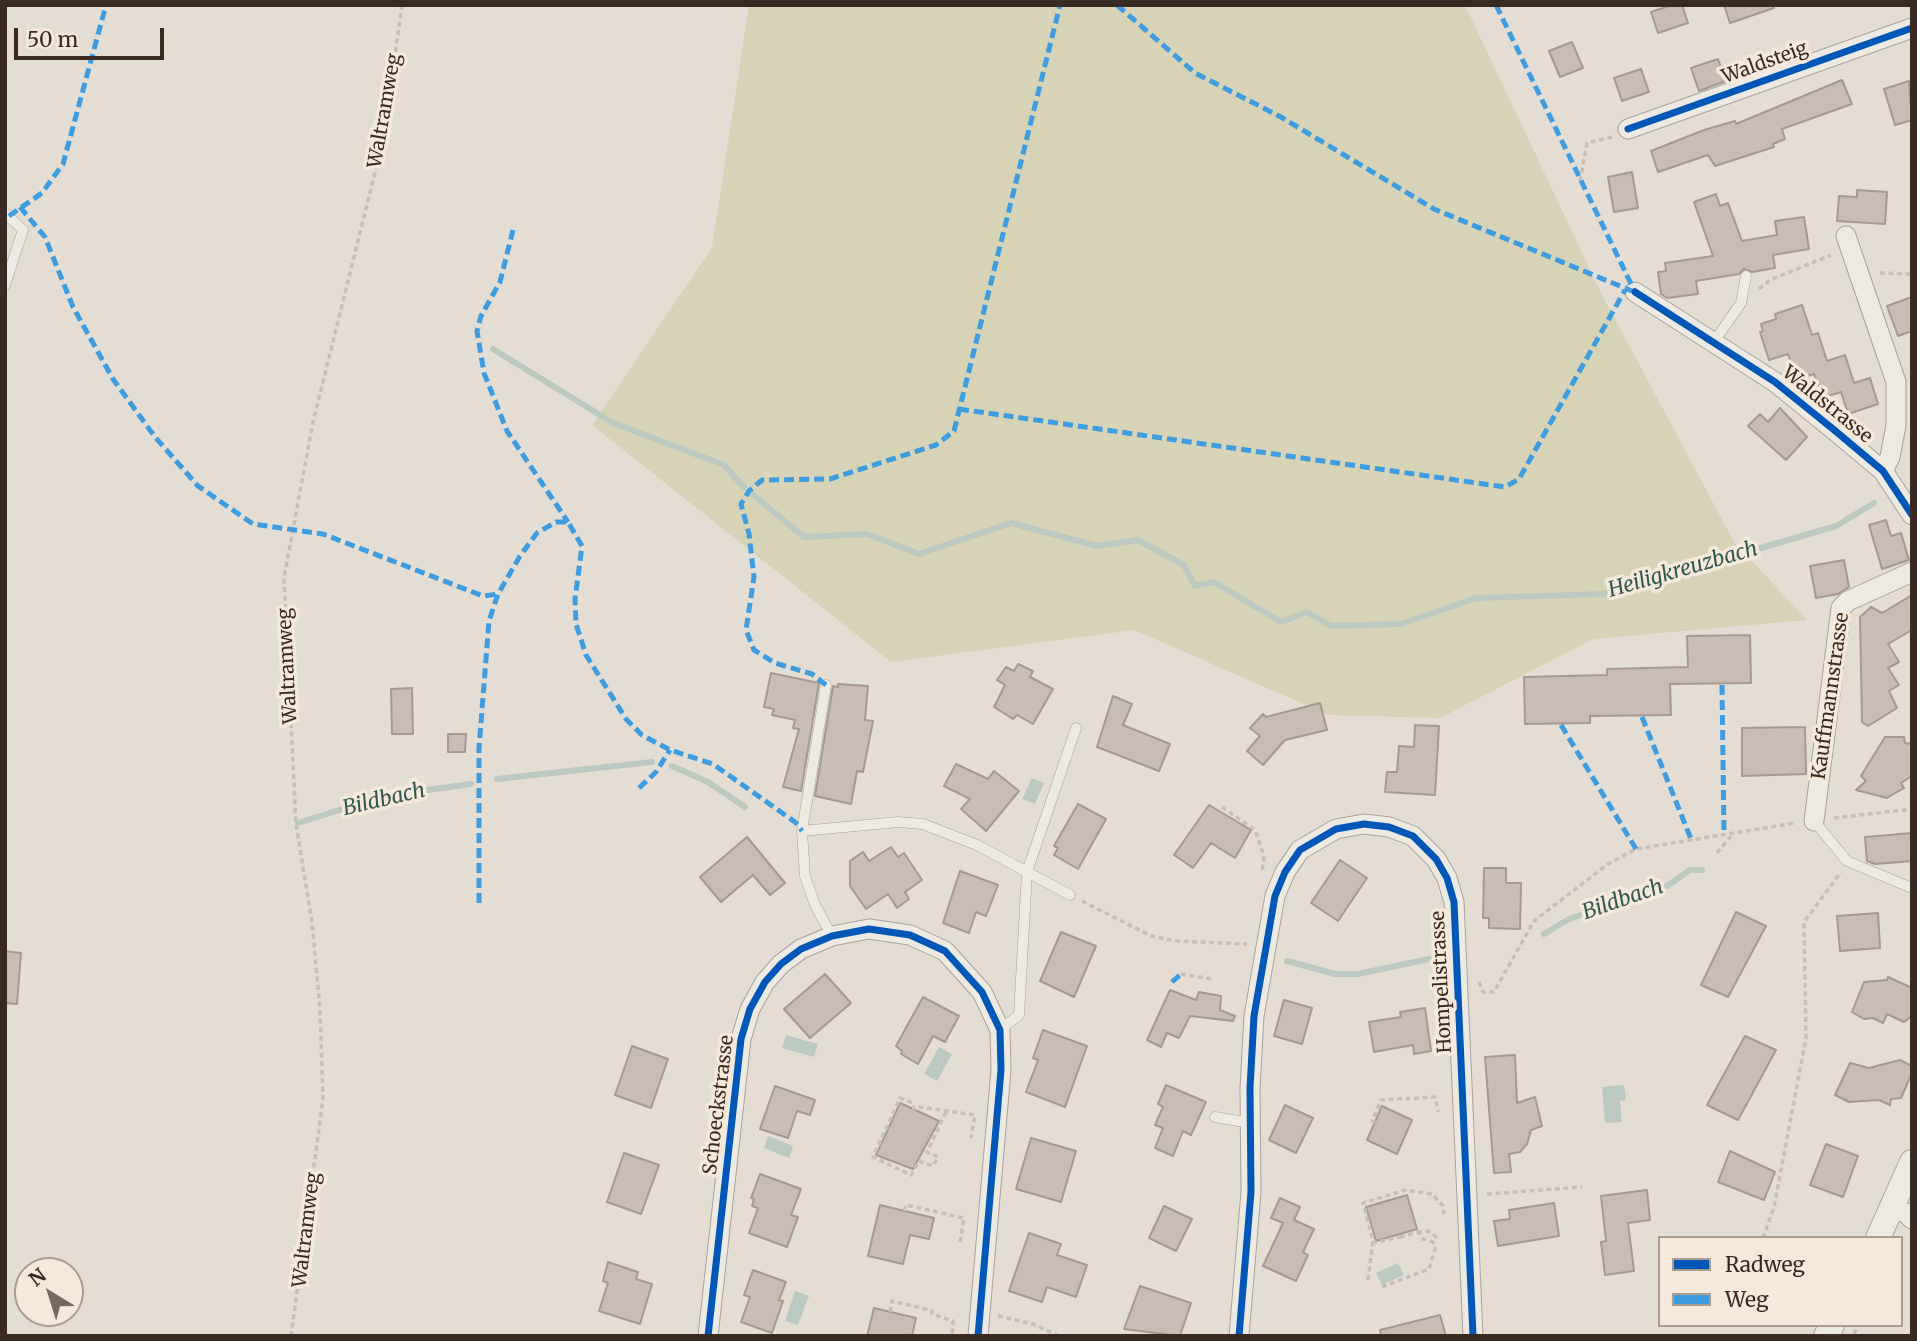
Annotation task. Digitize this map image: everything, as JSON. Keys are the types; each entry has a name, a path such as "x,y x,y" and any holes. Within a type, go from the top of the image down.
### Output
{"street":[{"name":"Waldsteig","path":"1628,129 1912,28"},
{"path":"1847,243 1896,382 1896,425 1890,457 1882,471"},
{"name":"Waldstrasse","path":"1635,292 1775,382 1882,471 1912,515"},
{"name":"Kauffmannstrasse","path":"1814,821 1841,608 1847,601 1912,572"},
{"name":"Hompelistrasse","path":"1238,1336 1251,1200 1250,1123 1254,1016 1275,896 1285,872 1300,850 1336,829 1364,824 1389,827 1413,836 1436,859 1447,878 1454,902 1473,1336"},
{"name":"Schoeckstrasse","path":"708,1336 741,1039 750,1009 765,982 782,964 802,949 832,936 869,929 910,935 945,951 982,992 1000,1030 1001,1070 978,1336"},
{"path":"1880,1236 1903,1214 1912,1162"}],"lane":[{"path":"5,212 23,230 5,285"},
{"path":"1713,343 1741,303 1746,276"},
{"path":"826,685 802,831 805,876 814,905 832,936"},
{"path":"1000,1030 1019,1016 1027,872 1076,728"},
{"path":"1814,821 1847,861 1912,888"},
{"path":"802,831 898,822 923,824 959,837 1070,895"},
{"path":"1215,1117 1250,1123"}],"path":[{"path":"1580,181 1587,143 1607,139"},
{"path":"1741,303 1770,280 1825,256 1847,243"},
{"path":"1857,273 1912,274"},
{"path":"1222,807 1255,830 1264,856 1259,880"},
{"path":"1477,974 1483,992 1494,992 1534,920 1608,864 1636,849 1735,832 1912,809"},
{"path":"1717,853 1735,832"},
{"path":"1764,1236 1774,1207 1806,1038 1804,922 1847,861"},
{"path":"1070,895 1150,936 1176,941 1253,944"},
{"path":"1181,974 1212,979"},
{"path":"1375,1123 1372,1121 1381,1100 1435,1097 1438,1112"},
{"path":"946,1112 927,1152 938,1157 933,1166 919,1161 911,1175 873,1157 900,1098 913,1103 914,1109 919,1107 975,1115 971,1138"},
{"path":"1491,1194 1582,1187"},
{"path":"1368,1280 1372,1243 1363,1203 1405,1190 1432,1194 1443,1206 1444,1214"},
{"path":"904,1211 906,1205 964,1218 960,1243"},
{"path":"1372,1243 1418,1232 1433,1233 1436,1237 1429,1269 1382,1287"},
{"path":"1418,1232 1423,1239 1433,1242"},
{"path":"890,1312 892,1301 932,1311 932,1314 953,1321 952,1336"},
{"path":"991,1314 1033,1324 1059,1336"}],"shaded area":[{"path":"749,5 1465,5 1600,291 1734,542 1807,620 1593,639 1440,718 1329,715 1134,630 891,662 592,425 712,248"},
{"path":"1032,778 1044,783 1035,804 1022,799"},
{"path":"786,1035 818,1044 814,1057 782,1048"},
{"path":"939,1047 952,1054 937,1081 924,1074"},
{"path":"1624,1085 1626,1100 1620,1101 1622,1122 1605,1123 1602,1087"},
{"path":"768,1136 793,1146 789,1158 764,1148"},
{"path":"1398,1263 1404,1275 1382,1285 1376,1273"},
{"path":"795,1291 809,1296 798,1325 785,1321"}],"building":[{"path":"1672,5 1682,5 1688,23 1658,33 1651,12"},
{"path":"1724,5 1774,5 1774,8 1730,23"},
{"path":"1572,42 1583,68 1560,77 1549,51"},
{"path":"1718,59 1726,81 1699,91 1691,68"},
{"path":"1641,69 1649,92 1622,101 1614,78"},
{"path":"1842,80 1852,104 1782,129 1785,139 1773,144 1774,147 1715,166 1708,155 1658,172 1651,151 1704,130 1735,121 1736,124"},
{"path":"1909,81 1912,120 1895,125 1884,89"},
{"path":"1632,172 1638,208 1614,212 1608,177"},
{"path":"1857,190 1887,192 1885,224 1837,221 1839,196 1857,197"},
{"path":"1716,194 1720,206 1728,203 1742,241 1777,235 1775,221 1804,217 1809,249 1773,255 1775,268 1752,272 1744,269 1739,274 1696,281 1698,294 1667,298 1661,294 1658,272 1666,271 1665,263 1713,256 1694,202"},
{"path":"1912,297 1912,331 1898,336 1887,306"},
{"path":"1802,305 1812,335 1818,333 1827,361 1845,355 1854,383 1870,378 1878,404 1848,414 1841,392 1822,398 1814,374 1796,379 1788,354 1769,360 1760,332 1763,331 1761,324 1776,319 1775,314"},
{"path":"1780,408 1807,437 1786,460 1748,426 1760,414 1768,422"},
{"path":"1886,520 1891,536 1901,533 1909,560 1882,569 1869,525"},
{"path":"1844,560 1849,587 1838,594 1816,598 1810,566"},
{"path":"1912,595 1912,630 1888,644 1899,662 1888,668 1899,685 1889,691 1897,708 1868,726 1862,722 1860,617 1871,607 1882,613"},
{"path":"1750,635 1751,683 1670,684 1671,715 1590,716 1590,723 1525,724 1524,677 1607,675 1607,669 1688,667 1687,636"},
{"path":"1018,664 1033,671 1030,677 1053,689 1033,724 1017,715 1013,719 994,707 1005,685 997,680 1006,667 1014,671"},
{"path":"771,673 819,683 801,791 783,787 799,729 793,728 795,720 772,715 774,709 764,707"},
{"path":"838,684 868,686 865,720 873,721 863,772 857,771 851,804 815,796 833,686 838,687"},
{"path":"412,688 413,734 392,734 391,689"},
{"path":"1113,696 1132,704 1123,725 1170,744 1159,771 1097,747"},
{"path":"1320,703 1327,730 1285,740 1263,765 1247,751 1260,736 1250,728 1263,714 1266,717"},
{"path":"1415,725 1439,726 1435,795 1385,792 1387,772 1397,772 1399,746 1414,747"},
{"path":"1805,727 1806,774 1742,776 1742,728"},
{"path":"448,734 466,734 465,752 448,752"},
{"path":"1885,737 1904,737 1905,743 1912,744 1912,776 1901,783 1904,788 1887,798 1856,790 1866,781 1861,776"},
{"path":"956,764 988,779 994,771 1019,791 986,831 961,809 970,799 944,786"},
{"path":"1078,804 1106,819 1078,869 1054,855 1058,848 1054,846"},
{"path":"1209,805 1251,830 1235,858 1211,843 1193,868 1174,855"},
{"path":"1912,833 1912,861 1875,864 1867,861 1865,837"},
{"path":"747,837 785,883 770,895 753,875 721,902 700,877"},
{"path":"891,847 898,857 904,853 922,880 905,892 909,899 897,908 888,894 866,909 850,886 850,861 863,852 869,861"},
{"path":"1340,860 1367,878 1338,921 1311,903"},
{"path":"1484,868 1506,868 1506,883 1521,883 1520,929 1489,928 1489,918 1483,918"},
{"path":"960,871 998,885 986,916 976,912 969,933 943,923"},
{"path":"1736,912 1766,926 1728,997 1701,985"},
{"path":"1878,913 1880,948 1840,951 1837,916"},
{"path":"1061,932 1096,946 1074,997 1040,981"},
{"path":"5,951 21,953 17,1004 5,1003"},
{"path":"825,974 851,1003 810,1038 784,1009"},
{"path":"1888,977 1912,988 1912,1016 1904,1022 1887,1014 1883,1023 1873,1018 1864,1019 1852,1012 1864,982 1887,980"},
{"path":"1170,990 1196,1000 1199,992 1221,996 1220,1010 1235,1016 1233,1021 1190,1016 1179,1038 1167,1033 1161,1047 1147,1040"},
{"path":"923,997 959,1016 945,1042 933,1036 918,1064 901,1054 902,1051 896,1046"},
{"path":"1284,1000 1312,1008 1302,1044 1274,1036"},
{"path":"1425,1008 1431,1051 1414,1054 1413,1045 1374,1052 1369,1022 1401,1017 1400,1012"},
{"path":"1043,1030 1087,1046 1065,1107 1026,1092 1038,1060 1033,1058"},
{"path":"1745,1036 1776,1050 1738,1120 1707,1105"},
{"path":"632,1046 668,1059 651,1108 615,1095"},
{"path":"1515,1055 1517,1103 1535,1097 1542,1126 1531,1130 1527,1144 1520,1152 1509,1154 1511,1172 1494,1173 1485,1057"},
{"path":"1900,1060 1912,1066 1912,1073 1901,1098 1891,1099 1890,1105 1879,1100 1849,1102 1835,1095 1850,1063 1869,1068"},
{"path":"1166,1085 1206,1102 1191,1135 1183,1131 1173,1156 1155,1148 1163,1128 1155,1125 1163,1107 1158,1104"},
{"path":"775,1086 815,1100 810,1115 797,1111 788,1138 760,1129"},
{"path":"900,1103 939,1121 913,1169 876,1155"},
{"path":"1285,1105 1313,1118 1296,1153 1269,1140"},
{"path":"1382,1106 1412,1120 1397,1154 1367,1140"},
{"path":"1031,1138 1076,1151 1061,1202 1016,1189"},
{"path":"1826,1144 1858,1156 1843,1197 1810,1185"},
{"path":"1730,1151 1775,1172 1764,1200 1718,1182"},
{"path":"624,1153 659,1165 641,1214 607,1202"},
{"path":"760,1174 801,1189 791,1215 798,1217 787,1247 749,1233 758,1208 752,1206 754,1199 751,1198"},
{"path":"1647,1190 1650,1220 1628,1223 1634,1271 1605,1275 1601,1242 1606,1241 1601,1196"},
{"path":"1407,1195 1417,1229 1376,1241 1366,1207"},
{"path":"1280,1198 1300,1207 1294,1220 1314,1229 1303,1252 1308,1255 1296,1281 1263,1266 1283,1223 1271,1218"},
{"path":"1554,1203 1559,1236 1498,1246 1494,1221 1510,1219 1509,1210"},
{"path":"880,1205 934,1218 929,1239 910,1235 903,1264 868,1256"},
{"path":"1164,1206 1192,1219 1176,1251 1149,1238"},
{"path":"1029,1233 1061,1244 1057,1255 1087,1265 1076,1297 1047,1287 1042,1302 1009,1291"},
{"path":"608,1262 638,1272 636,1279 652,1284 640,1324 599,1311 608,1283 603,1281"},
{"path":"753,1270 786,1282 779,1300 783,1301 772,1333 741,1322 750,1297 744,1295"},
{"path":"1140,1286 1191,1303 1180,1336 1124,1329"},
{"path":"874,1308 916,1318 912,1336 867,1336"},
{"path":"1440,1315 1446,1336 1381,1336 1380,1330"}],"waterway":[{"name":"Heiligkreuzbach","path":"493,349 613,423 724,465 744,487"},
{"name":"Heiligkreuzbach","path":"752,494 804,537 867,534 919,554 1011,523 1097,546 1138,540 1184,565 1195,586 1214,582 1281,622 1307,612 1331,626 1401,624 1476,598 1604,594 1836,526 1874,503"},
{"name":"Bildbach","path":"497,779 652,762"},
{"name":"Bildbach","path":"672,766 708,782 745,807"},
{"name":"Bildbach","path":"298,823 384,796 471,784"},
{"name":"Bildbach","path":"1544,934 1569,919 1667,886 1690,870 1702,870"},
{"name":"Bildbach","path":"1287,961 1335,974 1358,974 1429,959"}],"marked path":[{"path":"9,216 42,193 63,164 106,5"},
{"path":"826,685 812,674 775,663 754,650 746,630 754,577 749,534 741,504 749,491 762,480 830,479 936,445 954,431 1060,5"},
{"path":"1117,5 1195,73 1281,117 1434,209 1632,291"},
{"path":"1496,5 1635,292"},
{"path":"20,207 45,237 73,307 113,379 155,437 198,486 253,524 323,534 483,596 498,594"},
{"path":"513,230 500,282 481,316 477,331 484,373 507,431 568,522"},
{"path":"959,409 1505,487 1519,479 1625,290"},
{"path":"479,903 479,748 489,621 498,594 520,556 537,533 556,522 568,522 582,546 575,599 576,624 586,655 626,719 642,735 670,750 713,764 795,822 802,831"},
{"path":"1722,685 1724,834"},
{"path":"1642,717 1691,839"},
{"path":"1561,725 1636,849"},
{"path":"639,788 656,772 670,750"},
{"path":"1172,982 1181,974"}],"cycle path":[{"path":"1628,129 1912,28"},
{"path":"1635,292 1775,382 1883,471 1912,515"},
{"path":"1239,1336 1251,1192 1250,1088 1254,1016 1275,896 1285,872 1300,850 1336,829 1364,824 1389,827 1413,836 1436,859 1447,878 1454,902 1473,1336"},
{"path":"708,1336 741,1039 750,1009 765,982 781,964 801,949 832,936 869,929 910,935 945,951 982,992 1000,1030 1001,1070 978,1336"}]}
